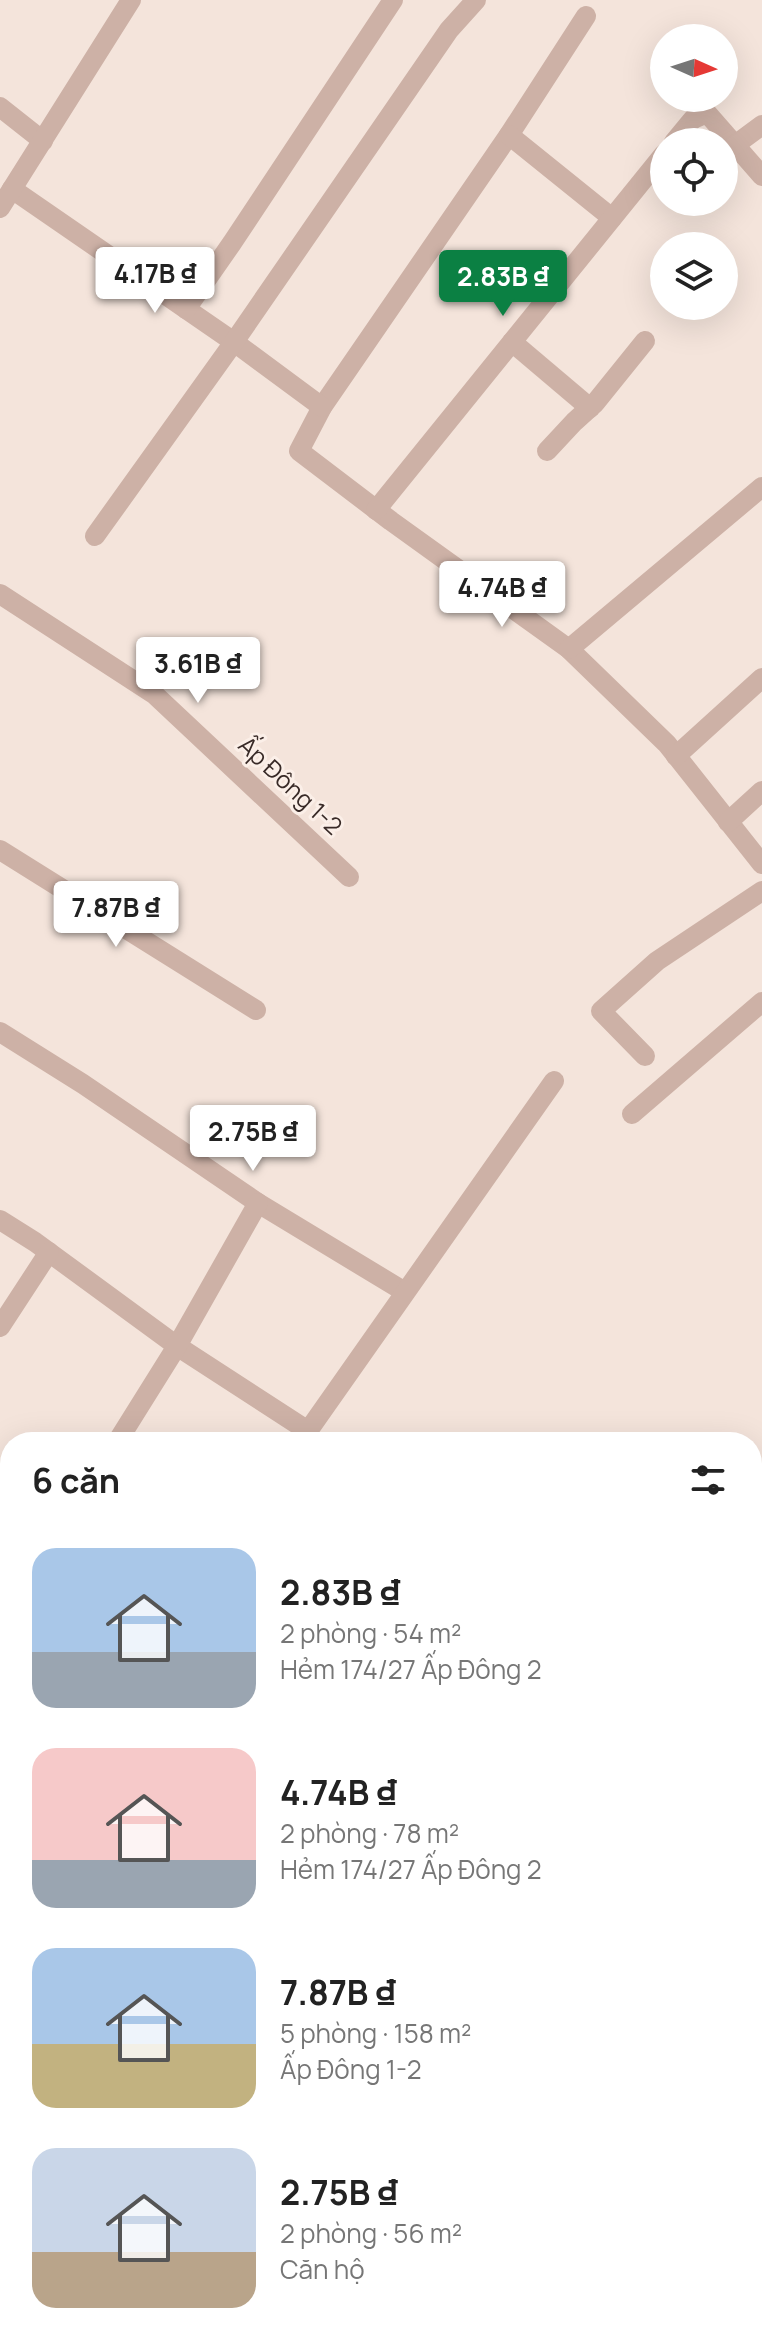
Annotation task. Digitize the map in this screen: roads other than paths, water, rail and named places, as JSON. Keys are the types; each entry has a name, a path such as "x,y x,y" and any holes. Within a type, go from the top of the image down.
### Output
{"street":[{"path":"0,208 131,0"},
{"path":"186,309 393,0"},
{"path":"95,536 234,342 449,30 476,0"},
{"path":"586,16 509,135 322,407 299,451 569,649 667,744 762,864"},
{"path":"0,107 43,141"},
{"path":"686,128 693,119 707,113 720,128"},
{"path":"738,143 762,125"},
{"path":"509,135 612,218"},
{"path":"738,148 762,176"},
{"path":"376,510 650,171"},
{"path":"12,189 234,342 322,407"},
{"path":"547,451 590,408 645,341"},
{"path":"512,342 590,408"},
{"path":"569,649 762,487"},
{"name":"Ấp Đông 1-2","path":"0,594 154,694 349,877"},
{"path":"676,756 762,678"},
{"path":"728,822 762,791"},
{"path":"0,850 256,1010"},
{"path":"645,1056 601,1011 657,961 762,891"},
{"path":"632,1114 762,1002"},
{"path":"0,1032 83,1084 258,1203 405,1292"},
{"path":"0,1220 177,1346 308,1431 554,1081"},
{"path":"123,1432 177,1346 258,1203"},
{"path":"0,1327 49,1252"}]}
